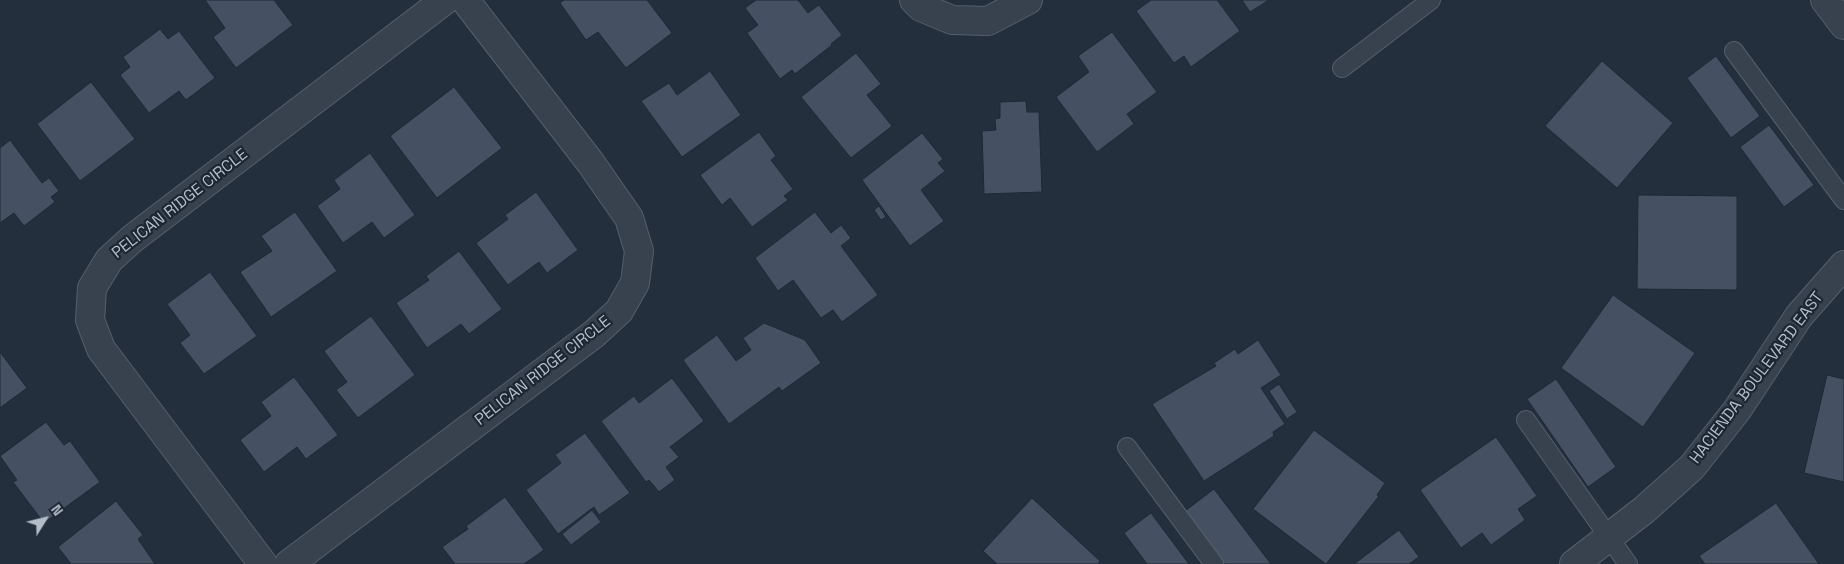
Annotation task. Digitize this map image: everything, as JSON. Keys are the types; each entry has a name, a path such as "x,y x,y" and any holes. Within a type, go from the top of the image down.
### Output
{"street":[{"name":"PELICAN RIDGE CIRCLE","path":"263,564 102,349 90,320 92,288 109,260 132,239 445,0"},
{"name":"PELICAN RIDGE CIRCLE","path":"289,564 594,334 618,311 635,283 639,251 629,218 590,162 465,0"},
{"path":"914,0 921,7 952,20 988,21 1028,0"},
{"path":"1825,0 1844,25"},
{"name":"HACIENDA BOULEVARD EAST","path":"1574,564 1644,510 1692,467 1737,410 1799,316 1844,265"}],"lane":[{"path":"1342,68 1431,0"},
{"path":"1734,51 1844,200"},
{"path":"1526,420 1628,564"},
{"path":"1127,447 1214,564"}],"building":[{"path":"205,0 274,0 293,25 236,68 213,37 225,28"},
{"path":"564,0 647,0 672,33 626,68 598,32 586,40 560,3"},
{"path":"756,0 798,0 808,13 819,5 842,35 795,74 792,70 780,79 747,33 758,25 745,8"},
{"path":"1151,0 1217,0 1240,31 1191,67 1184,56 1174,63 1136,11"},
{"path":"1242,0 1269,0 1250,12"},
{"path":"160,29 168,39 179,31 215,78 186,100 179,91 149,113 120,75 130,67 123,57"},
{"path":"1112,32 1157,92 1127,114 1134,124 1097,152 1056,97 1089,72 1078,56"},
{"path":"856,53 881,84 867,95 892,126 851,158 801,97"},
{"path":"1716,56 1760,116 1731,138 1687,78"},
{"path":"1602,61 1673,123 1617,188 1545,126"},
{"path":"710,71 741,115 682,157 641,101 669,83 677,95"},
{"path":"91,82 135,139 80,181 37,124"},
{"path":"454,87 502,148 437,198 390,136"},
{"path":"1026,101 1027,112 1039,112 1042,192 984,194 982,131 996,130 995,119 1000,118 1000,102"},
{"path":"1769,125 1814,185 1784,207 1740,147"},
{"path":"759,132 776,156 771,160 793,189 784,196 788,200 752,227 730,198 722,205 700,175"},
{"path":"922,133 943,159 938,163 945,171 921,190 944,221 910,246 862,180"},
{"path":"10,140 42,183 49,178 59,191 51,197 55,202 24,226 14,213 0,223 0,148"},
{"path":"370,153 415,215 384,238 372,222 343,243 317,206 340,189 334,180"},
{"path":"536,192 578,250 547,273 539,262 508,285 476,243 508,219 505,215"},
{"path":"1638,195 1737,196 1737,290 1637,289"},
{"path":"879,206 886,217 881,220 874,210"},
{"path":"295,212 337,271 271,317 240,272 272,251 261,236"},
{"path":"815,212 831,233 841,225 851,238 841,246 878,295 842,322 833,310 821,318 793,280 778,291 755,258"},
{"path":"459,251 502,309 469,334 461,324 427,348 396,303 429,280 426,276"},
{"path":"210,272 257,336 204,374 180,343 190,335 167,304"},
{"path":"1613,295 1695,353 1643,427 1561,368"},
{"path":"371,316 415,375 358,418 336,390 347,382 324,351"},
{"path":"764,323 805,340 821,363 782,391 779,387 729,424 683,360 717,335 736,361 751,350 743,338"},
{"path":"1258,340 1281,375 1261,388 1285,424 1273,432 1274,436 1204,481 1152,404 1216,366 1214,363 1235,349 1238,354"},
{"path":"0,352 27,388 0,408"},
{"path":"1827,375 1844,379 1844,482 1804,473"},
{"path":"294,377 338,435 306,459 297,447 264,472 240,440 271,416 261,402"},
{"path":"672,378 704,421 670,447 679,457 666,467 675,480 659,492 649,480 646,482 601,421 634,396 639,403"},
{"path":"1556,379 1616,467 1588,487 1527,399"},
{"path":"1279,384 1297,412 1287,419 1269,391"},
{"path":"46,422 64,445 70,441 100,482 44,523 13,482 17,480 0,456"},
{"path":"1314,430 1385,483 1377,495 1379,496 1326,564 1253,509"},
{"path":"585,433 630,493 599,515 594,507 558,534 526,490 561,463 555,455"},
{"path":"1496,437 1537,496 1518,509 1525,520 1491,545 1482,533 1461,548 1420,490"},
{"path":"1214,489 1271,564 1224,564 1185,511"},
{"path":"505,497 544,550 524,564 455,564 442,547 468,529 466,526"},
{"path":"1032,498 1100,561 1098,564 997,564 983,551"},
{"path":"116,501 143,535 138,539 155,564 71,564 58,547"},
{"path":"1776,503 1819,564 1705,564 1699,556"},
{"path":"592,510 601,522 571,545 562,534"},
{"path":"1151,513 1189,564 1147,564 1124,533"},
{"path":"1399,530 1419,557 1409,564 1354,564"}]}
